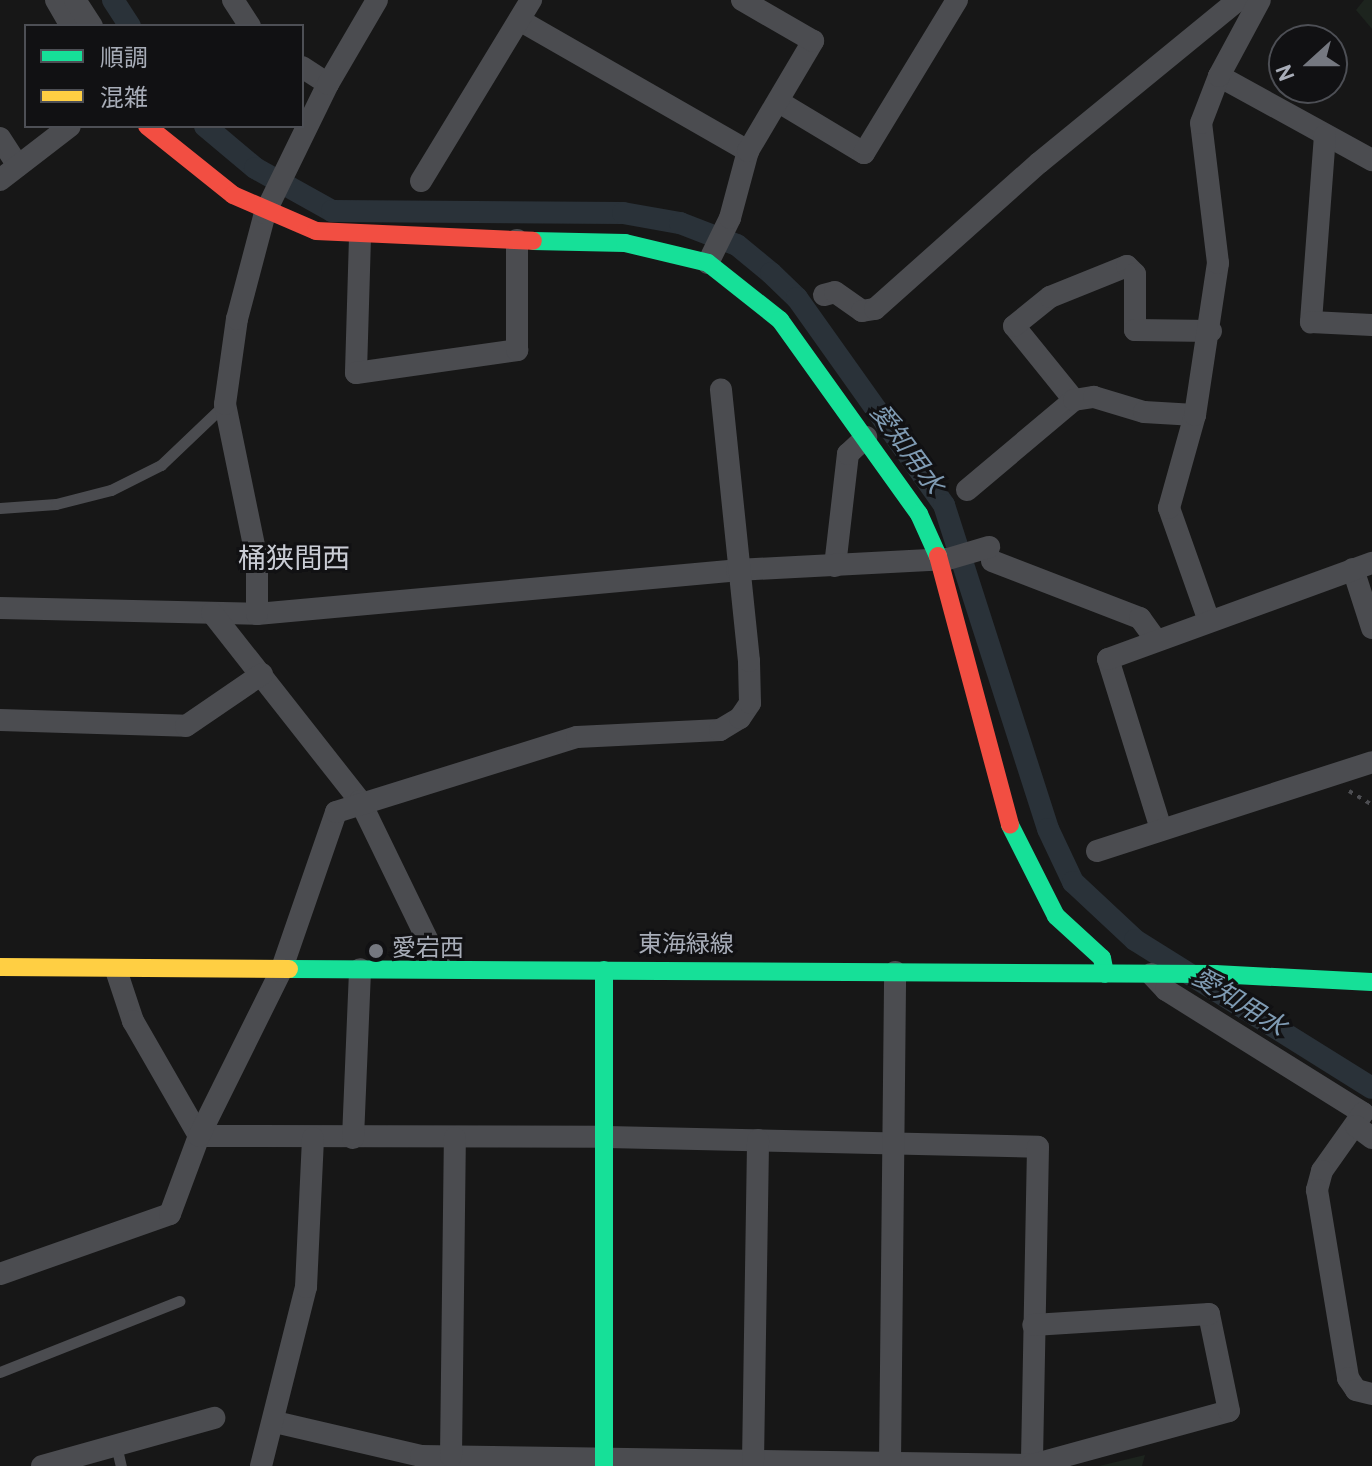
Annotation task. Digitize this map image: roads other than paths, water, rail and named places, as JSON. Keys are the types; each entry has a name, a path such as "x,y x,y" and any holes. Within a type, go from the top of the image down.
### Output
{"street":[{"path":"56,0 70,24"},
{"path":"75,0 91,24"},
{"path":"233,0 249,24"},
{"path":"257,614 257,560 225,404 237,319 268,207 328,84 377,0"},
{"path":"421,181 531,0"},
{"path":"708,263 730,218 748,151 813,41 742,0"},
{"path":"779,102 864,153 957,0"},
{"path":"824,295 835,292 862,311 875,309 1039,163 1238,0"},
{"path":"1209,621 1169,508 1195,415 1211,331 1218,263 1201,123 1219,76 1260,0"},
{"path":"521,21 748,151"},
{"path":"304,68 328,84"},
{"path":"1219,76 1372,160"},
{"path":"0,138 9,173 67,128"},
{"path":"156,130 233,195 268,207 316,231 360,237 625,243 708,263 780,320 919,514 943,559 1014,840 1056,916 1102,958 1105,974"},
{"path":"1325,135 1311,322 1372,325"},
{"path":"360,237 356,373 517,350 517,240"},
{"path":"1074,400 1014,326 1050,297 1127,266 1135,274 1135,330 1211,331"},
{"path":"0,1274 170,1214 199,1136 281,971 336,812 360,801 577,737 720,730 740,718 750,703 721,389"},
{"path":"967,490 1074,400 1094,397 1144,412 1195,415"},
{"path":"835,566 848,454 866,437"},
{"path":"0,608 257,614 737,570 990,554 1140,618 1156,640"},
{"path":"1161,829 1108,659 1362,566 1372,628"},
{"path":"212,613 360,801 440,966"},
{"path":"0,720 186,726 262,674"},
{"path":"1097,851 1372,762"},
{"name":"東海緑線","path":"0,967 281,971 440,966 1215,974 1372,982"},
{"path":"353,1138 360,969"},
{"path":"116,970 133,1021 199,1136"},
{"path":"604,970 607,1137 604,1463"},
{"path":"890,1463 895,972"},
{"path":"1155,974 1166,990 1363,1113 1364,1132 1322,1171 1317,1190 1348,1378 1356,1390 1372,1394"},
{"path":"199,1136 607,1137 1038,1147 1032,1465"},
{"path":"261,1466 275,1422 306,1287 313,1138"},
{"path":"451,1456 455,1138"},
{"path":"753,1462 758,1140"},
{"path":"275,1422 421,1456 604,1463 1032,1465 1229,1411 1209,1314 1033,1325"},
{"path":"42,1466 119,1456 214,1418"}],"lane":[{"path":"0,508 56,504 111,490 161,465 225,404"},
{"path":"0,1372 179,1301"}],"waterway":[{"name":"愛知用水","path":"113,0 129,24"},
{"name":"愛知用水","path":"207,128 255,168 332,211 623,213 680,223 737,245 771,273 797,298 944,505 1048,829 1073,882 1135,940 1372,1088"}],"place":[{"name":"愛宕西","path":"376,951"}],"district":[{"name":"桶狭間西","path":"294,561"}]}
